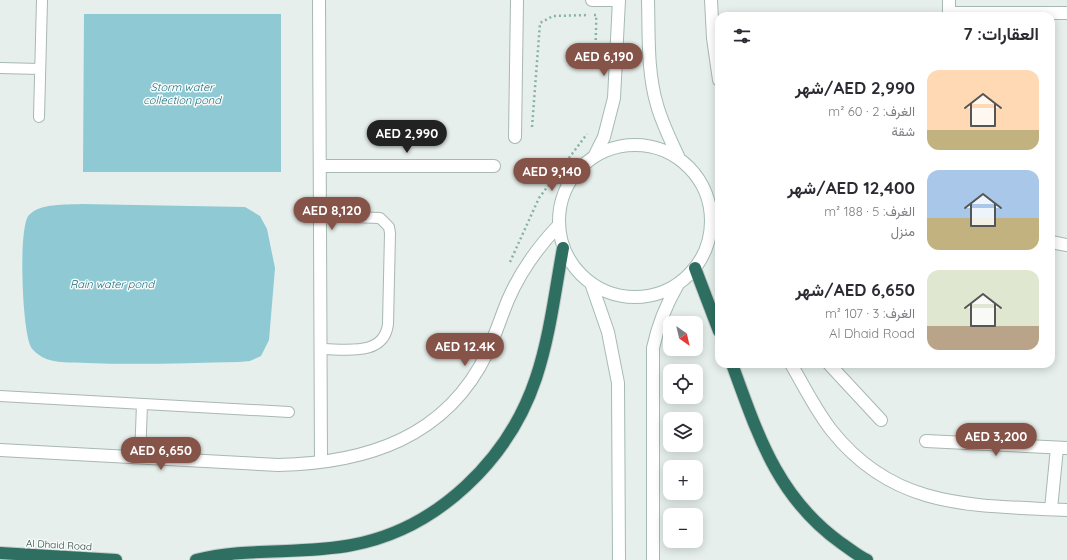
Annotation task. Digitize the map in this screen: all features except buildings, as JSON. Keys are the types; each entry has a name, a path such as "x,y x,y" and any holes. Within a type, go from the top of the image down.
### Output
{"highway":[{"path":"196,560 255,551 318,551 354,545 390,534 423,518 454,498 488,463 516,423 536,378 548,331 563,248"},
{"path":"695,268 715,320"},
{"path":"733,368 757,431 774,469 794,497 827,533 867,560"},
{"name":"Al Dhaid Road","path":"0,552 116,560"}],"street":[{"path":"319,0 321,461"},
{"path":"515,137 517,0"},
{"path":"592,0 619,0 614,98 606,130 595,155"},
{"path":"648,0 649,55 655,97 666,131 678,156 696,174 708,196 712,221 708,246 695,268 678,284 657,294 634,297 612,294 591,283 574,268 563,248 558,225 560,205 567,185 579,169 595,155 615,147 636,144 658,148 678,156"},
{"path":"711,0 715,52"},
{"path":"949,0 949,12"},
{"path":"1055,13 1067,13"},
{"path":"320,166 494,166"},
{"path":"0,450 278,464 351,457 379,450 407,437 432,422 448,407 476,372 487,353 518,279 542,242 558,225"},
{"path":"591,283 608,332 618,383 619,560"},
{"path":"653,560 653,348 658,326 678,284"},
{"path":"793,368 831,430 844,445 869,468 892,482 930,498 951,502 1067,510"},
{"path":"833,368 881,420"},
{"path":"926,441 1062,448 1051,509"}],"lane":[{"path":"39,117 42,0"},
{"path":"0,68 40,69"},
{"path":"320,216 380,218 389,227 390,233 388,324 387,333 383,340 376,346 368,348 321,349"},
{"path":"0,396 289,412"},
{"path":"140,458 142,404"}],"path":[{"path":"515,137 531,138 540,23 553,16 596,15 596,59 601,70"},
{"path":"507,267 539,198 590,130"}],"water":[{"name":"Storm water collection pond","path":"84,14 281,14 281,172 83,172"},
{"name":"Rain water pond","path":"81,204 245,207 260,216 267,229 275,268 269,340 261,356 250,361 239,362 106,364 58,362 42,357 33,350 28,337 25,321 22,279 23,238 26,223 29,215 40,208 54,205"}]}
